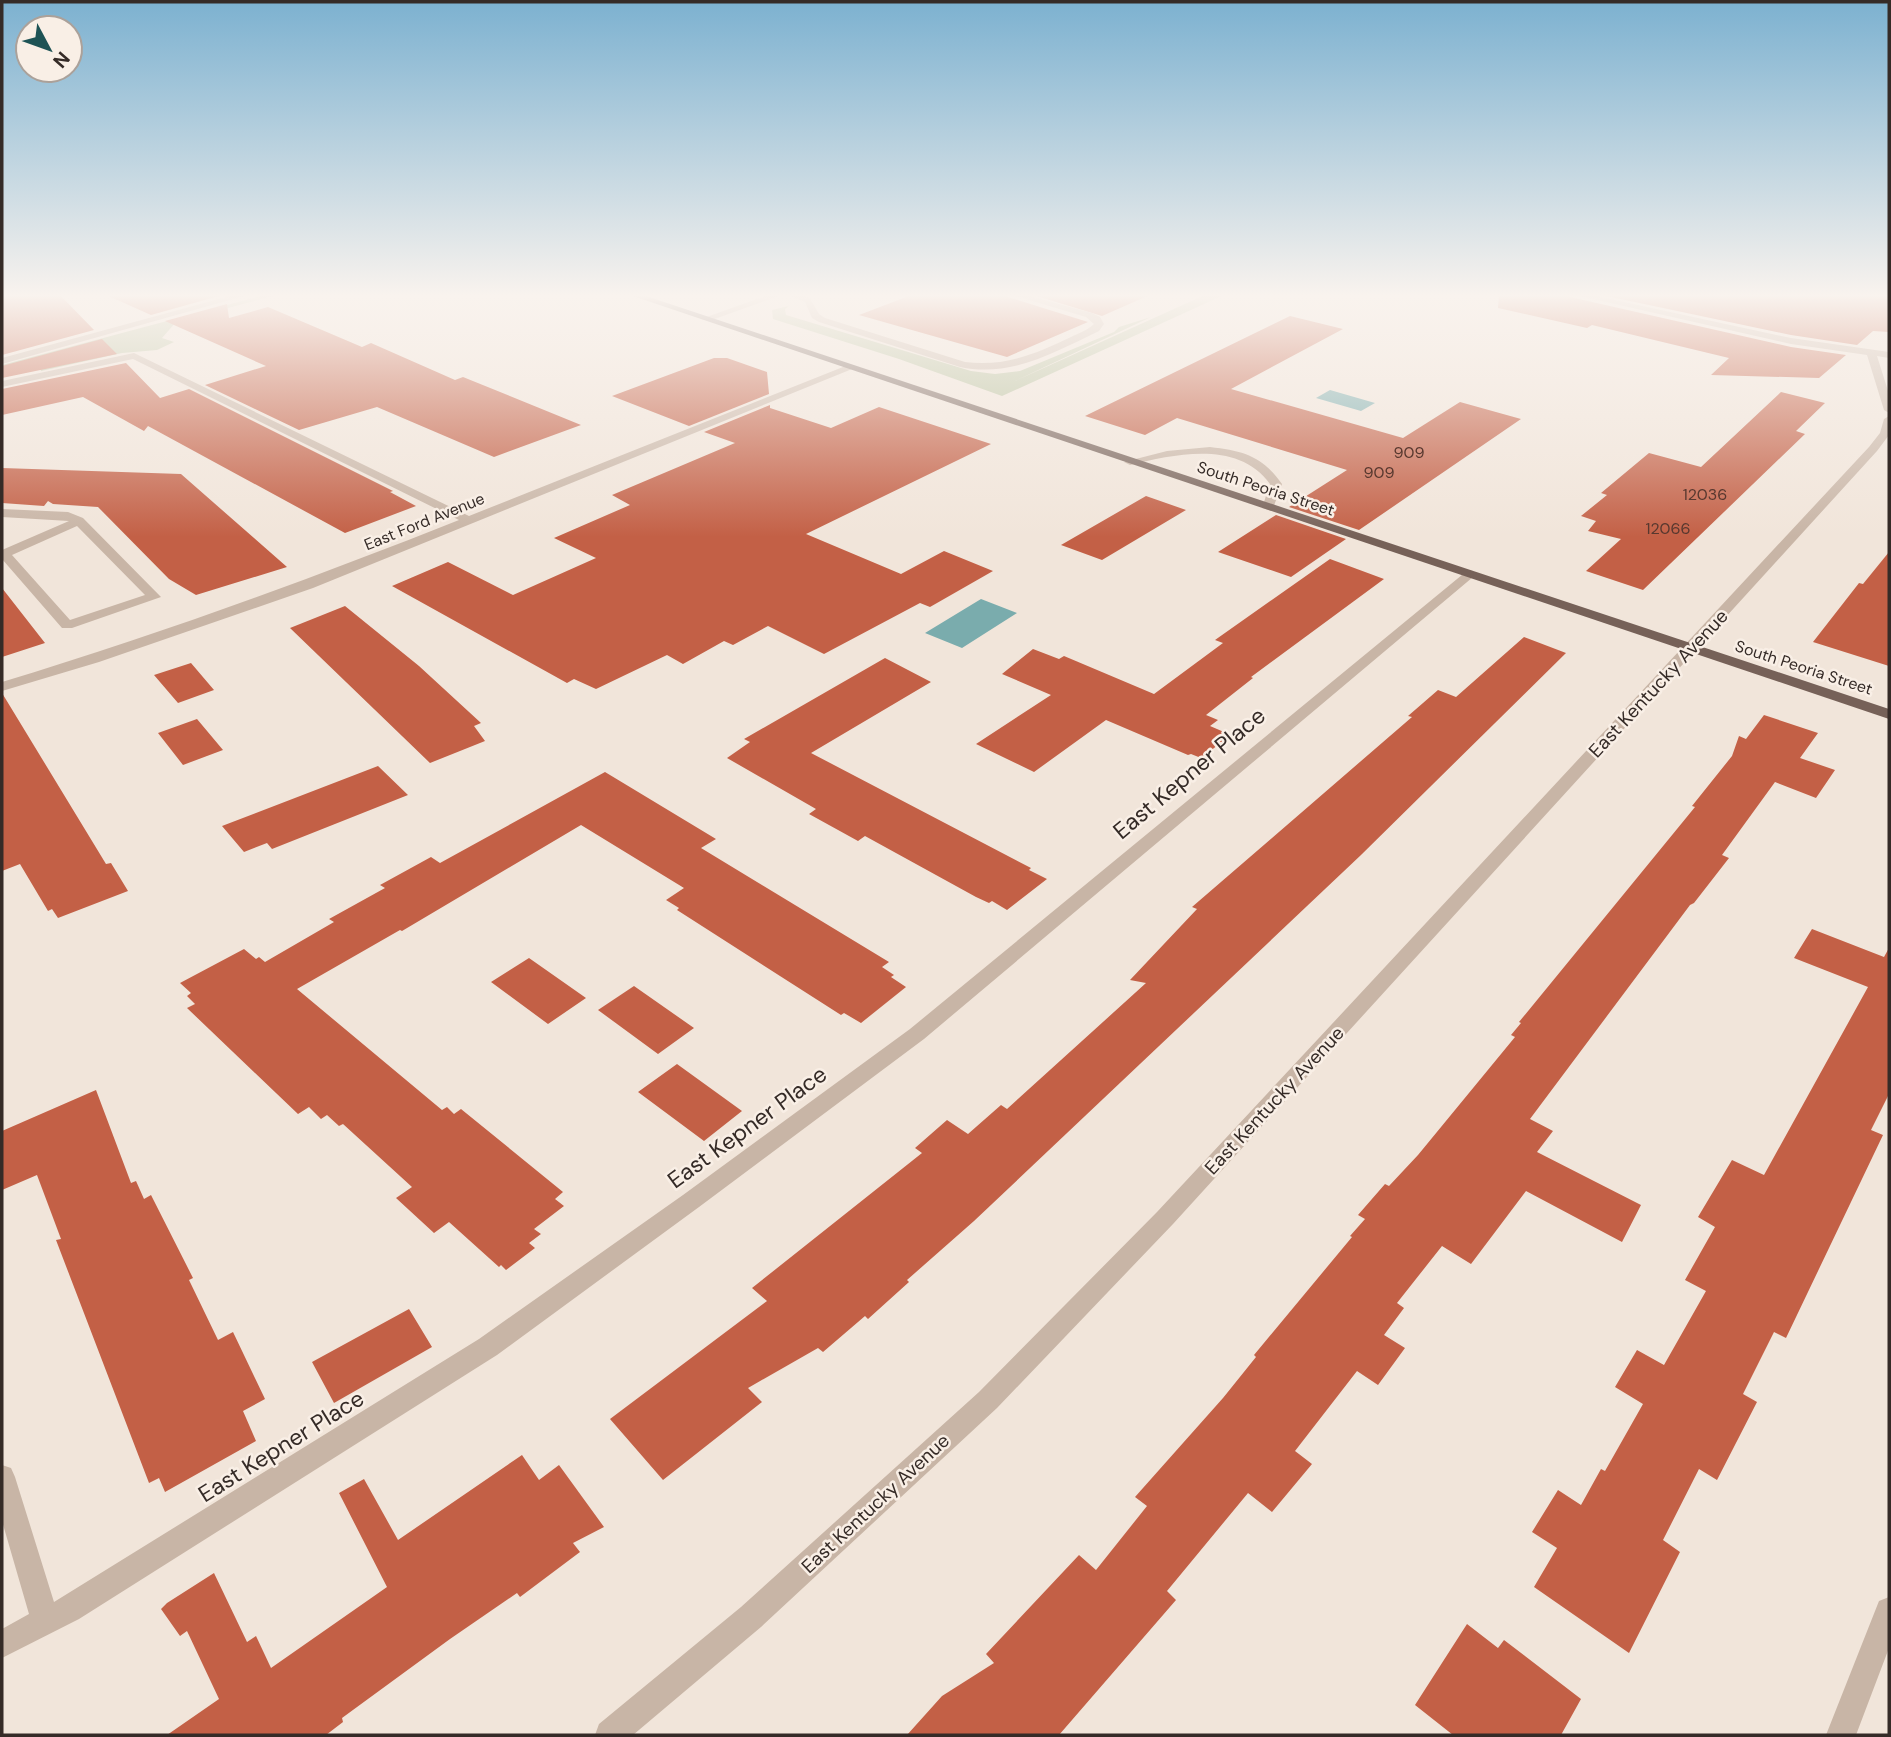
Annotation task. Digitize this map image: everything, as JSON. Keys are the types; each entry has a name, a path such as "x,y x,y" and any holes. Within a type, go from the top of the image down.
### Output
{"main road":[{"name":"South Peoria Street","path":"876,375 1889,714"}],"street":[{"path":"2,384 44,375"},
{"path":"173,375 470,521"},
{"name":"East Ford Avenue","path":"2,687 226,615 470,521 832,375"},
{"path":"1878,375 1889,410"},
{"name":"East Kentucky Avenue","path":"610,1735 751,1617 988,1400 1165,1218 1873,449 1885,432 1889,419"},
{"path":"1130,462 1161,454 1197,450 1244,458 1271,474 1276,484 1268,508"},
{"path":"2,513 68,516 79,521 154,597 67,625 3,554 79,521"},
{"name":"East Kepner Place","path":"2,1644 69,1609 488,1347 691,1201 916,1034 1468,574"},
{"path":"2,1478 45,1620"},
{"path":"1841,1735 1889,1611"}],"green space":[{"path":"944,375 1028,375 1015,381 1028,375 1048,375 1002,396"}],"water":[{"path":"1330,390 1375,403 1361,411 1316,398"},
{"path":"981,599 1017,613 962,648 925,633"}],"building":[{"path":"68,375 138,375 160,398 189,389 393,491 390,492 416,506 345,533 148,426 144,431 83,397 2,415 2,389"},
{"path":"237,375 444,375 455,380 463,377 581,425 494,457 377,407 299,430 205,385"},
{"path":"668,375 767,375 769,394 689,426 612,396"},
{"path":"1169,375 1257,375 1231,389 1403,438 1460,402 1521,419 1359,530 1289,507 1347,470 1177,418 1145,435 1085,416"},
{"path":"1713,375 1822,375 1819,378"},
{"path":"1781,392 1825,403 1796,431 1805,434 1643,590 1586,571 1621,539 1588,531 1596,521 1581,516 1607,495 1601,493 1649,453 1701,467"},
{"path":"770,405 770,408 831,428 879,407 991,444 806,534 901,574 944,551 993,571 930,607 920,603 824,654 768,626 733,645 724,641 683,664 667,655 596,689 574,679 567,683 392,586 448,562 513,595 596,558 554,538 630,505 612,495 735,443 704,432"},
{"path":"2,468 181,474 287,567 196,595 169,579 98,507 53,504 48,501 44,506 2,503"},
{"path":"1146,496 1186,510 1102,560 1061,545"},
{"path":"1276,515 1346,539 1291,577 1218,552"},
{"path":"1889,552 1889,666 1813,642 1859,583 1863,584"},
{"path":"1330,559 1384,579 1251,677 1253,678 1206,715 1218,720 1210,726 1231,735 1201,758 1106,720 1034,772 976,744 1051,695 1002,674 1033,649 1059,659 1064,656 1154,694 1223,643 1215,640"},
{"path":"2,588 45,643 2,657"},
{"path":"345,606 419,666 481,723 474,726 485,741 430,763 290,628"},
{"path":"1524,637 1566,653 1361,855 974,1221 907,1280 909,1282 868,1319 865,1316 823,1352 818,1348 748,1388 762,1402 663,1480 610,1419 767,1301 752,1288 922,1153 915,1148 947,1120 968,1134 1001,1105 1007,1109 1146,983 1130,980 1197,909 1192,907 1412,717 1408,716 1438,690 1456,697"},
{"path":"885,658 931,682 811,753 1031,868 1029,870 1047,879 1007,910 992,901 989,903 976,897 865,836 858,841 809,814 816,809 727,758 750,742 744,739"},
{"path":"191,663 214,690 178,703 154,675"},
{"path":"2,693 106,864 111,863 128,891 58,918 52,909 48,911 20,864 2,871"},
{"path":"1764,715 1818,733 1800,758 1835,770 1816,798 1775,782 1722,855 1729,858 1690,905 1530,1119 1553,1131 1537,1152 1641,1205 1622,1242 1526,1191 1471,1264 1442,1246 1397,1303 1404,1308 1384,1335 1405,1348 1378,1385 1357,1371 1295,1451 1312,1464 1272,1512 1248,1493 1167,1591 1176,1600 1059,1735 907,1735 942,1696 994,1663 986,1654 1079,1555 1096,1570 1147,1506 1135,1497 1223,1398 1256,1357 1254,1355 1352,1237 1350,1236 1365,1219 1358,1215 1385,1184 1389,1186 1418,1155 1515,1037 1511,1035 1521,1023 1519,1022 1695,807 1692,806 1732,756 1739,736 1746,739"},
{"path":"197,719 223,750 183,765 158,733"},
{"path":"378,766 408,795 272,849 267,843 244,852 222,826"},
{"path":"605,772 716,839 701,848 889,962 882,967 906,987 861,1023 844,1013 841,1015 677,910 679,908 666,900 684,888 581,825 402,931 297,989 442,1110 447,1107 454,1114 461,1109 563,1192 555,1199 564,1206 534,1229 541,1234 529,1243 535,1248 506,1270 501,1265 499,1267 449,1222 434,1233 396,1198 412,1187 343,1124 339,1126 327,1115 321,1119 309,1107 298,1114 187,1008 195,1004 187,996 191,993 180,983 244,949 256,959 259,957 265,962 334,922 329,919 385,888 380,885 431,857 440,863"},
{"path":"1812,929 1884,957 1889,948 1889,1094 1871,1130 1883,1135 1786,1338 1774,1332 1743,1394 1757,1402 1717,1480 1699,1469 1663,1540 1680,1552 1629,1653 1534,1587 1557,1548 1532,1532 1558,1490 1581,1505 1601,1469 1605,1471 1643,1404 1615,1387 1637,1350 1664,1365 1706,1291 1685,1280 1715,1227 1698,1217 1732,1160 1764,1175 1868,987 1794,958"},
{"path":"529,958 586,998 548,1024 491,982"},
{"path":"634,986 694,1028 658,1054 598,1010"},
{"path":"677,1064 742,1111 704,1141 638,1092"},
{"path":"96,1090 131,1183 136,1181 144,1199 151,1195 193,1278 189,1280 218,1340 233,1332 265,1399 243,1411 256,1441 165,1492 159,1478 149,1483 56,1240 61,1239 37,1175 2,1190 2,1131"},
{"path":"409,1309 432,1347 334,1403 312,1362"},
{"path":"522,1455 539,1480 559,1465 604,1527 573,1543 580,1552 520,1597 517,1593 450,1639 342,1718 343,1722 326,1735 167,1735 219,1699 187,1631 180,1636 161,1609 167,1603 214,1573 247,1642 256,1636 271,1668 387,1587 339,1493 364,1479 398,1540"},
{"path":"1467,1624 1498,1648 1504,1640 1581,1699 1561,1735 1453,1735 1415,1705"}]}
